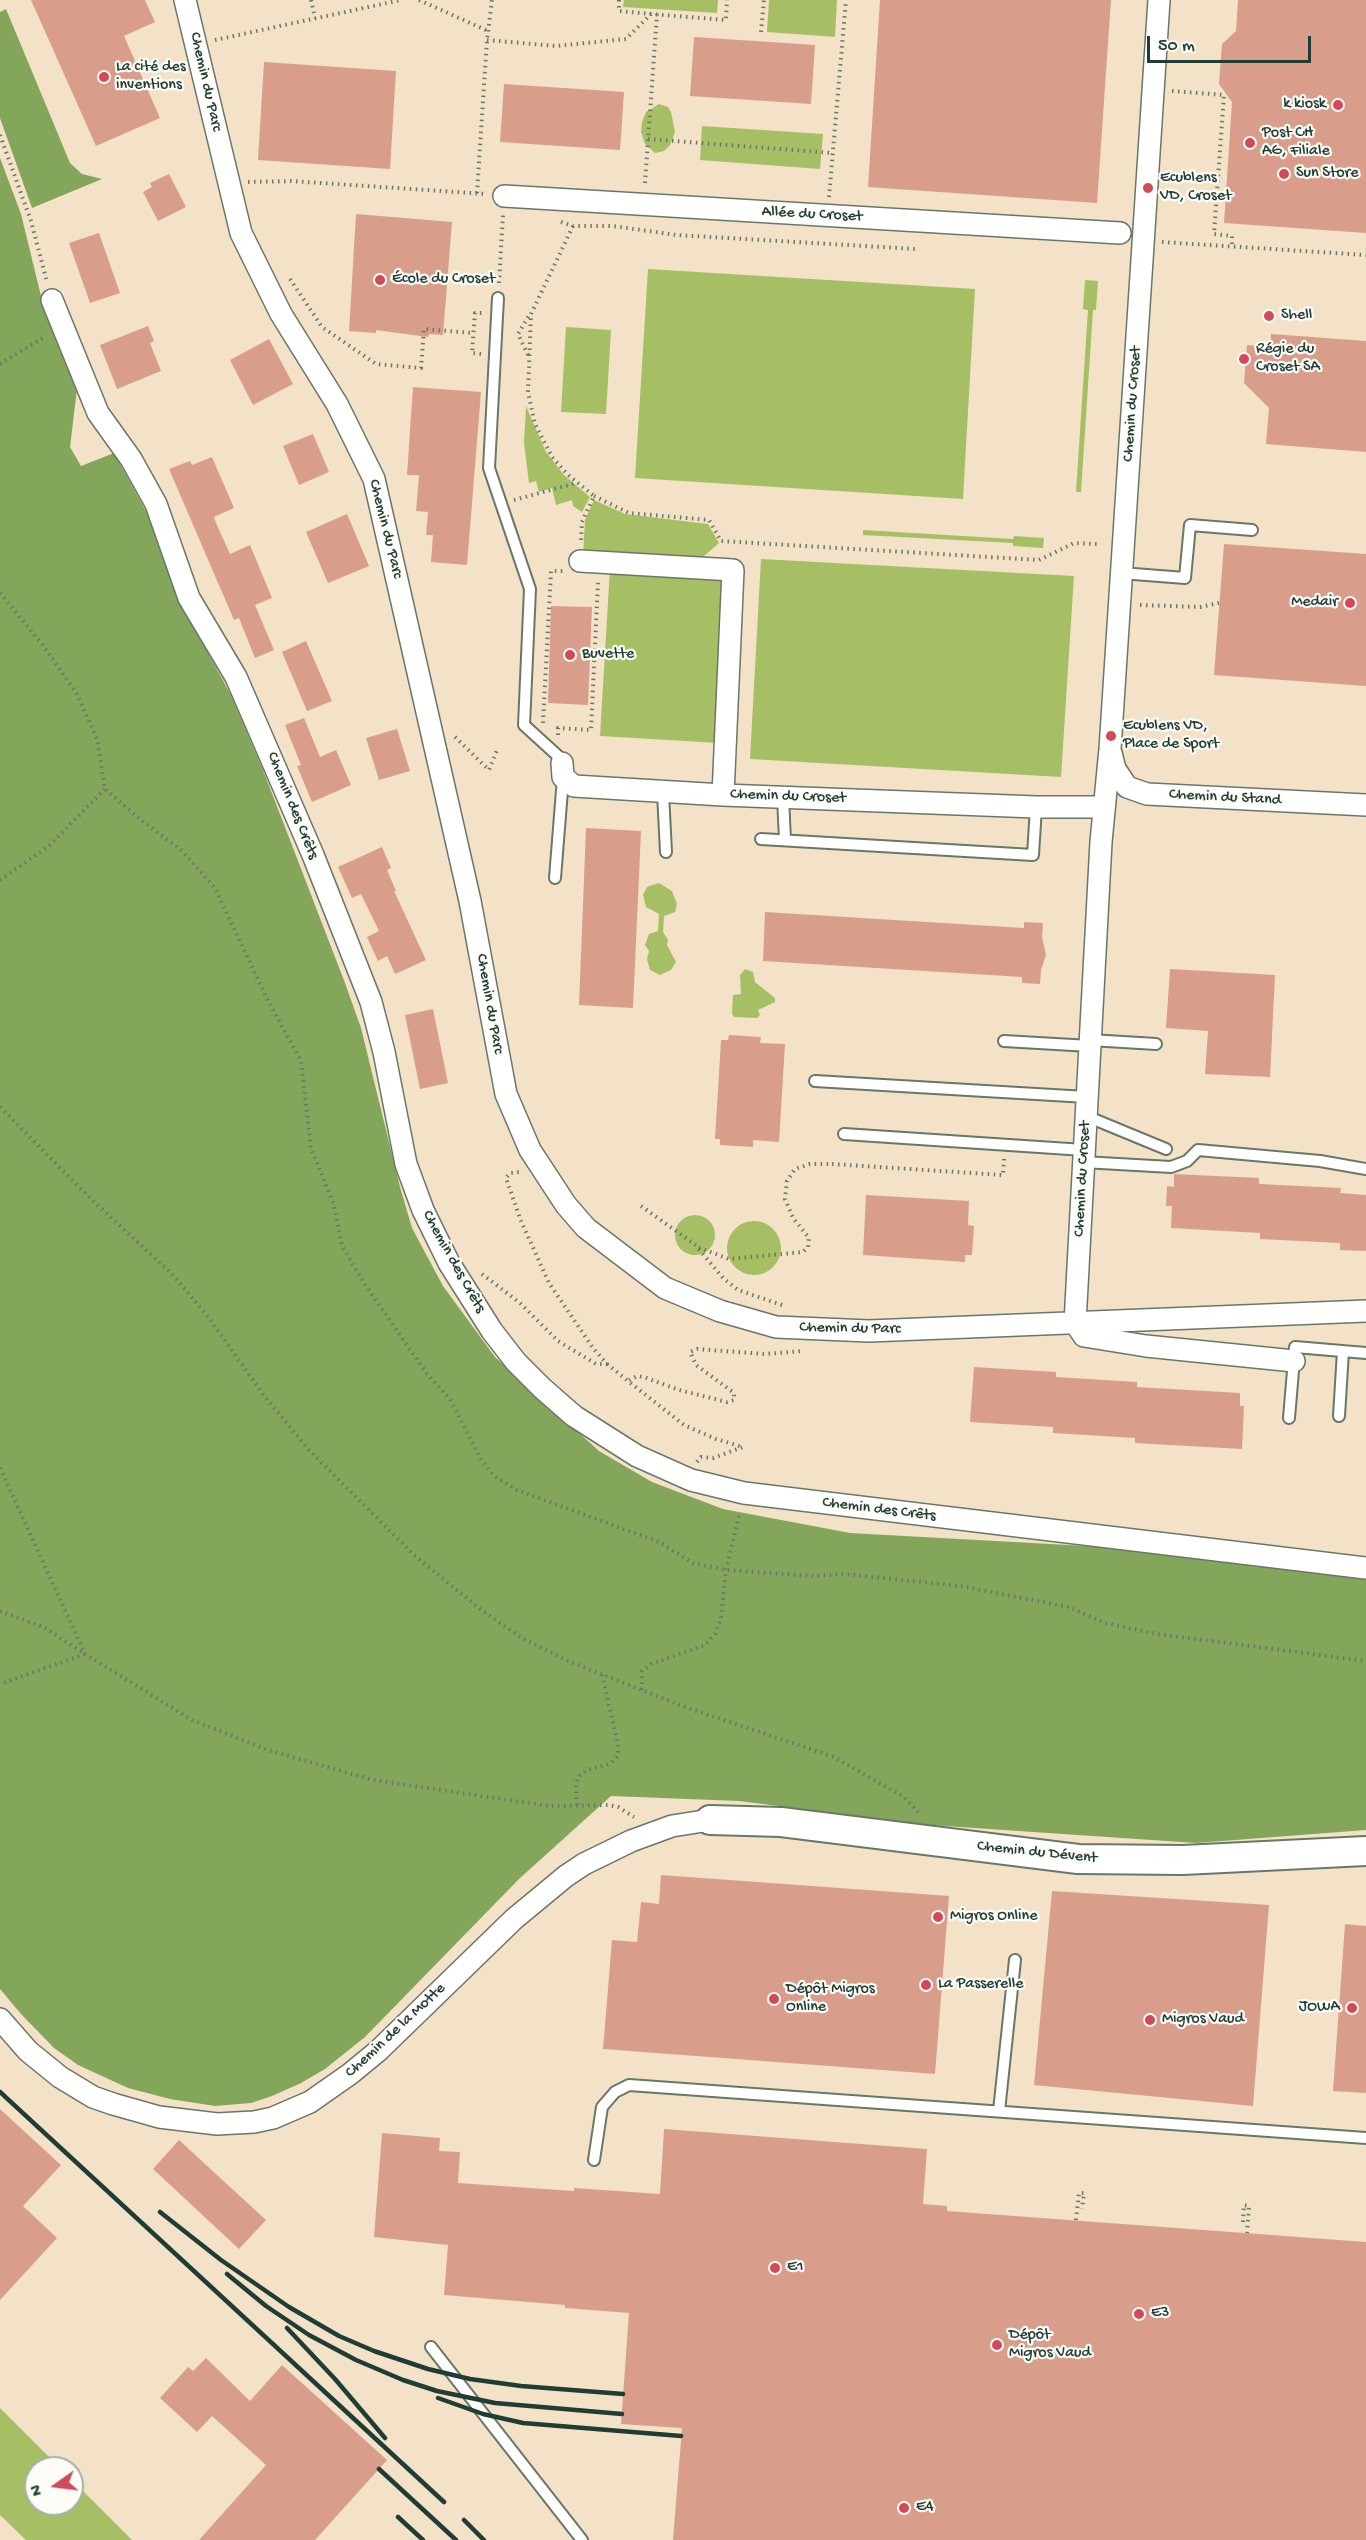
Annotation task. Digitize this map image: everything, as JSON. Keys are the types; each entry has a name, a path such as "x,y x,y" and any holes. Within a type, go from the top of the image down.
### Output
{"street":[{"name":"Chemin du Parc","path":"185,0 241,232 281,314 337,404 374,478 468,889 501,1074 512,1113 530,1150 566,1205 586,1228 665,1288 720,1311 776,1327 869,1331 1366,1311"},
{"name":"Chemin du Croset","path":"1074,1323 1103,807 1110,749 1159,0"},
{"name":"Allée du Croset","path":"504,196 644,205 827,226 1120,233"},
{"name":"Chemin des Crêts","path":"52,300 98,413 131,459 156,504 189,598 236,677 278,770 365,985 384,1052 406,1164 423,1209 449,1263 492,1331 516,1362 542,1388 574,1416 608,1440 637,1456 692,1480 744,1493 1366,1568"},
{"path":"581,565 733,570 723,795"},
{"name":"Chemin du Stand","path":"1110,749 1115,769 1127,787 1147,794 1366,805"},
{"name":"Chemin du Croset","path":"563,770 573,786 663,793 1036,807 1103,807"},
{"path":"1074,1323 1084,1336 1146,1346 1294,1361"},
{"name":"Chemin du Dévent","path":"710,1820 781,1822 1077,1859 1125,1860 1366,1851"},
{"name":"Chemin de la Motte","path":"0,2019 28,2051 60,2077 93,2097 159,2117 216,2124 254,2122 273,2118 310,2102 350,2074 378,2051 538,1898 584,1864 658,1830 710,1820"}],"lane":[{"path":"498,298 489,468 530,589 524,725 557,755 563,770 555,878"},
{"path":"1121,573 1185,578 1190,525 1252,530"},
{"path":"663,793 666,852"},
{"path":"783,797 785,840"},
{"path":"761,839 1033,855 1036,807"},
{"path":"1004,1041 1156,1044"},
{"path":"815,1081 1087,1107 1166,1149"},
{"path":"844,1134 1084,1156 1171,1167 1187,1161 1198,1150 1320,1161 1366,1169"},
{"path":"1289,1418 1295,1347 1366,1353"},
{"path":"1340,1416 1343,1351"},
{"path":"999,2111 1016,1960"},
{"path":"594,2160 602,2107 615,2092 629,2085 1366,2138"},
{"path":"431,2347 582,2540"}],"path":[{"path":"311,0 315,18"},
{"path":"208,42 401,0"},
{"path":"419,0 488,32"},
{"path":"477,193 487,40 492,0"},
{"path":"619,0 619,11 726,20 727,0"},
{"path":"761,32 764,0"},
{"path":"827,243 846,0"},
{"path":"487,40 556,46 626,39 651,14"},
{"path":"644,205 657,14"},
{"path":"1171,91 1224,95 1214,234 1232,236 1232,247"},
{"path":"0,135 31,221 52,300"},
{"path":"648,139 833,153"},
{"path":"272,181 504,196 498,298"},
{"path":"255,182 255,192"},
{"path":"528,355 518,334 531,314 573,226 614,226 676,235 916,249"},
{"path":"1162,242 1366,255"},
{"path":"285,272 322,327 376,364 421,368 424,329 473,333"},
{"path":"531,314 528,402 535,424 552,457 576,483 594,496 629,513 709,519 721,541 1039,560 1074,543 1096,544"},
{"path":"0,364 62,326"},
{"path":"508,501 576,483"},
{"path":"564,728 591,729 581,565 582,522 594,496"},
{"path":"558,728 543,726 551,571 581,565"},
{"path":"0,593 42,644 77,694 97,739 105,789 182,851 214,888 268,1001 301,1061 311,1148 334,1205 342,1246 364,1283 427,1374 450,1399 480,1458 494,1476 517,1490 659,1542 693,1563 726,1570 814,1576 843,1574 960,1586 1069,1607 1104,1623 1157,1634 1366,1661"},
{"path":"1118,603 1200,607 1219,603"},
{"path":"452,734 489,770 496,750"},
{"path":"0,880 49,846 105,789"},
{"path":"0,1107 92,1200 174,1276 208,1318 265,1397 309,1450 414,1555 480,1609 522,1638 568,1661 685,1707 834,1757 904,1797 930,1825 937,1842"},
{"path":"641,1206 697,1246 729,1258 803,1252 808,1247 809,1238 793,1218 785,1199 787,1181 795,1169 810,1164 831,1164 1003,1175 1005,1154"},
{"path":"527,1178 518,1171 510,1173 506,1178 549,1283 593,1348 628,1381 684,1425 716,1439 743,1447 713,1458 701,1457 695,1466 692,1480"},
{"path":"697,1246 723,1278 738,1290 778,1303 796,1312 809,1329"},
{"path":"478,1270 520,1302 558,1341 596,1364 608,1364"},
{"path":"628,1381 637,1376 644,1377 679,1390 727,1402 734,1400 734,1393 696,1365 690,1352 697,1349 765,1354 808,1350"},
{"path":"0,1468 85,1654"},
{"path":"642,1690 642,1671 651,1664 705,1645 715,1634 721,1618 726,1570 744,1493"},
{"path":"0,1611 45,1628 192,1720 268,1750 373,1779 549,1806 608,1805 618,1807 658,1830"},
{"path":"0,1684 85,1654"},
{"path":"577,1805 578,1777 587,1770 611,1763 618,1756 618,1745 602,1674"},
{"path":"1076,2220 1079,2193 1084,2193 1082,2209"},
{"path":"1243,2222 1244,2205 1249,2206 1247,2233"}],"green space":[{"path":"624,0 718,0 717,13 623,7"},
{"path":"769,0 837,0 835,37 767,32"},
{"path":"6,9 70,163 82,174 102,179 32,208 0,118 0,12"},
{"path":"659,104 668,107 671,112 675,132 670,145 664,151 655,153 645,144 641,132 646,112"},
{"path":"702,126 823,134 820,169 700,160"},
{"path":"0,158 21,214 42,300 77,389 70,447 81,466 114,453 153,524 178,598 231,695 263,770 345,983 361,1028 412,1228 443,1286 495,1357 599,1451 652,1482 723,1509 850,1533 1177,1551 1366,1577 1366,1830 1196,1843 930,1825 739,1801 611,1796 519,1879 365,2037 325,2069 301,2083 251,2103 215,2106 170,2099 128,2088 78,2065 54,2048 0,1989"},
{"path":"648,269 975,289 963,499 635,478"},
{"path":"1085,280 1098,281 1096,310 1093,310 1081,492 1076,492 1088,310 1083,309"},
{"path":"566,327 611,330 606,414 561,412"},
{"path":"526,406 546,452 564,475 590,497 582,512 573,506 572,500 556,505 552,488 539,492 536,481 529,483 524,443"},
{"path":"594,500 625,514 708,524 719,543 696,563 583,556 585,520"},
{"path":"863,530 1013,539 1014,536 1044,538 1043,548 1013,546 1013,543 863,535"},
{"path":"761,559 1074,576 1061,777 750,759"},
{"path":"610,569 724,578 719,743 600,736"},
{"path":"659,883 672,891 677,904 675,912 664,916 663,932 676,962 671,970 660,975 650,970 647,959 649,951 645,945 649,934 658,931 659,914 646,907 643,895 647,887"},
{"path":"745,969 753,972 755,982 775,998 775,1002 758,1010 760,1015 757,1018 734,1017 732,1014 733,995 741,994 740,975"},
{"path":"695,1215 709,1221 715,1235 709,1249 695,1255 681,1249 675,1235 681,1221"},
{"path":"754,1221 764,1223 773,1229 779,1238 781,1248 779,1258 773,1267 764,1273 754,1275 744,1273 735,1267 729,1258 727,1248 729,1238 735,1229 744,1223"},
{"path":"0,2408 48,2456 24,2456 24,2516 84,2516 84,2492 132,2540 26,2540 0,2515"}],"building":[{"name":"La cité des inventions","path":"31,0 145,0 155,22 124,36 160,118 96,146"},
{"path":"880,0 1111,0 1097,203 868,187"},
{"path":"1238,0 1366,0 1366,233 1224,223 1232,102 1219,84 1222,44 1236,31"},
{"path":"694,37 815,45 811,104 690,96"},
{"path":"264,62 396,71 390,169 258,160"},
{"path":"504,84 624,92 620,150 500,142"},
{"path":"169,174 186,207 158,221 143,192 152,187 150,183"},
{"path":"356,214 452,222 443,335 429,334 428,337 376,330 376,333 349,331"},
{"path":"99,233 120,293 90,303 69,243"},
{"path":"148,326 154,341 150,343 161,371 117,389 100,345"},
{"path":"1271,334 1366,341 1366,452 1266,444 1269,408 1244,383 1247,345 1271,347"},
{"path":"269,339 293,384 253,405 230,360"},
{"path":"413,387 481,392 467,565 431,562 433,535 426,535 428,512 416,511 419,475 407,475"},
{"path":"313,434 329,472 299,485 283,446"},
{"path":"212,457 234,508 214,517 216,523 230,554 250,545 272,598 255,605 274,650 255,658 239,618 234,620 169,469 190,461 192,465"},
{"path":"347,514 369,566 328,583 306,532"},
{"path":"1224,544 1366,554 1366,686 1214,675"},
{"name":"Buvette","path":"551,606 592,607 588,705 548,703"},
{"path":"306,641 332,701 307,711 282,652"},
{"path":"304,718 320,757 336,750 351,785 312,802 297,766 301,765 285,725"},
{"path":"397,729 410,771 379,780 366,738"},
{"path":"586,828 641,831 633,1008 579,1005"},
{"path":"382,847 391,868 387,870 396,891 394,891 426,960 395,974 387,956 378,961 367,937 379,931 361,894 352,898 338,867"},
{"path":"765,912 1024,928 1024,922 1043,923 1042,937 1046,955 1041,970 1040,984 1022,983 1022,977 763,961"},
{"path":"1170,969 1275,975 1270,1077 1205,1074 1208,1031 1166,1028"},
{"path":"433,1009 448,1083 420,1089 405,1015"},
{"path":"729,1035 761,1037 760,1043 785,1044 779,1142 753,1140 753,1147 720,1145 720,1139 715,1139 721,1040 728,1040"},
{"path":"1174,1174 1259,1178 1259,1184 1341,1188 1340,1193 1366,1195 1366,1251 1340,1250 1340,1243 1260,1239 1260,1233 1171,1228 1172,1206 1166,1206 1167,1186 1174,1187"},
{"path":"866,1195 969,1201 968,1225 974,1226 972,1255 965,1255 965,1262 863,1255"},
{"path":"974,1367 1056,1372 1056,1377 1137,1382 1137,1387 1240,1393 1240,1406 1244,1406 1242,1449 1135,1443 1135,1438 1053,1433 1053,1427 970,1422"},
{"name":"Dépôt Migros Online","path":"661,1875 949,1896 935,2074 603,2049 612,1940 637,1942 641,1902 659,1904"},
{"name":"Migros Vaud","path":"1052,1891 1269,1905 1253,2106 1034,2085"},
{"name":"JOWA","path":"1345,1924 1366,1926 1366,2093 1333,2091"},
{"path":"0,2109 61,2165 23,2206 57,2238 0,2300"},
{"name":"Dépôt Migros Vaud","path":"664,2129 927,2149 923,2204 947,2206 947,2211 1366,2242 1366,2540 673,2540 682,2428 621,2424 629,2313 444,2295 448,2245 374,2237 382,2133 440,2138 439,2151 460,2152 458,2183 660,2194"},
{"path":"179,2140 266,2220 239,2249 153,2169"},
{"path":"206,2358 250,2401 282,2365 387,2460 315,2540 199,2540 266,2465 212,2416 197,2432 160,2398 188,2367 193,2371"}],"railway":[{"path":"0,2092 444,2502"},
{"path":"160,2212 221,2260 289,2307 339,2336 374,2351 428,2369 470,2379 521,2386 623,2394"},
{"path":"227,2274 266,2306 309,2335 356,2360 403,2380 437,2391 495,2403 622,2414"},
{"path":"287,2328 335,2379 385,2438"},
{"path":"438,2398 483,2414 523,2423 681,2436"},
{"path":"379,2469 456,2540"},
{"path":"398,2517 423,2540"},
{"path":"464,2520 484,2540"}],"place":[{"name":"La cité des inventions","path":"104,77"},
{"name":"k kiosk","path":"1338,105"},
{"name":"Post CH AG, Filiale","path":"1250,143"},
{"name":"Sun Store","path":"1284,174"},
{"name":"Ecublens VD, Croset","path":"1148,188"},
{"name":"École du Croset","path":"380,280"},
{"name":"Shell","path":"1269,316"},
{"name":"Régie du Croset SA","path":"1244,359"},
{"name":"Medair","path":"1350,603"},
{"name":"Buvette","path":"570,655"},
{"name":"Ecublens VD, Place de Sport","path":"1111,736"},
{"name":"Migros Online","path":"938,1917"},
{"name":"La Passerelle","path":"926,1985"},
{"name":"Dépôt Migros Online","path":"774,1999"},
{"name":"JOWA","path":"1352,2008"},
{"name":"Migros Vaud","path":"1150,2020"},
{"name":"E1","path":"775,2268"},
{"name":"E3","path":"1139,2314"},
{"name":"Dépôt Migros Vaud","path":"997,2345"},
{"name":"E4","path":"904,2508"}]}
